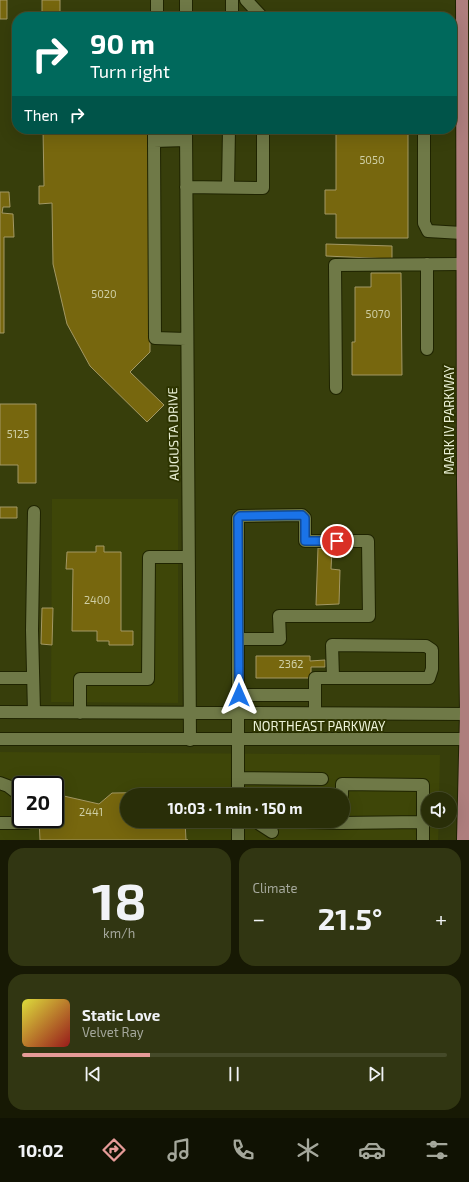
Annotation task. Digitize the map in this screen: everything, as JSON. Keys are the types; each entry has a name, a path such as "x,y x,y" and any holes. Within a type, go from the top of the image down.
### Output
{"main road":[{"name":"MARK IV PARKWAY","path":"462,0 462,264 467,714 464,840"}],"street":[{"path":"157,0 157,12"},
{"path":"186,0 186,12"},
{"path":"232,0 232,12"},
{"path":"246,0 257,12"},
{"path":"228,187 229,134"},
{"path":"186,186 263,188 263,134"},
{"path":"424,134 424,223 428,231 462,233"},
{"path":"186,135 154,135 155,338 186,339"},
{"name":"AUGUSTA DRIVE","path":"186,135 186,339 190,740"},
{"path":"427,264 427,349"},
{"path":"336,388 335,265 462,264"},
{"path":"34,512 32,630 34,712"},
{"path":"238,639 280,639 279,616 369,616 368,542 305,541 305,518 302,515 240,516 238,518 238,639 239,695 238,788"},
{"path":"80,713 80,679 148,679 149,557 188,557"},
{"path":"315,713 315,678 429,678 432,669 432,650 426,646 332,645 333,677"},
{"path":"0,678 33,678"},
{"path":"239,695 315,695"},
{"name":"NORTHEAST PARKWAY","path":"0,712 467,714"},
{"name":"NORTHEAST PARKWAY","path":"0,739 467,740"},
{"path":"238,778 322,779"},
{"path":"0,783 12,789"},
{"path":"342,788 342,784 423,785 423,792"},
{"path":"350,822 421,822"},
{"path":"0,823 12,823"},
{"path":"238,828 238,840"},
{"path":"271,829 281,828"},
{"path":"422,828 423,840"}],"shaded area":[{"path":"52,499 178,499 178,703 51,702"},
{"path":"0,752 440,755 439,792 421,792 421,828 439,828 438,840 0,840"}],"building":[{"path":"0,0 7,0 7,19 0,19"},
{"path":"42,0 60,0 60,12 42,12"},
{"path":"43,134 149,134 150,352 130,372 164,405 147,422 90,366 67,324 53,264 52,203 39,204 39,186 44,186"},
{"path":"336,134 408,134 408,238 336,238 336,214 325,214 325,190 336,190"},
{"path":"0,192 9,192 10,207 3,207 2,213 13,214 14,237 4,237 4,333 0,333"},
{"path":"326,244 392,246 392,259 326,256"},
{"path":"371,273 401,273 402,375 352,375 352,342 355,342 355,287 371,287"},
{"path":"0,404 36,404 36,483 18,483 18,465 0,465"},
{"path":"0,507 17,507 17,518 0,518"},
{"path":"96,546 104,546 104,552 121,552 121,631 133,631 133,645 109,645 109,641 97,641 97,631 72,631 73,569 66,569 67,552 96,552"},
{"path":"318,548 332,550 331,569 340,570 339,604 316,605"},
{"path":"42,608 53,608 52,645 41,644"},
{"path":"256,656 310,656 310,661 325,660 325,667 311,667 311,678 256,678"},
{"path":"112,793 120,793 120,828 185,828 186,840 40,840 39,828 64,828 64,796 99,804"}],"route":[{"path":"239,695 238,518 240,516 302,515 305,518 305,541 337,541"}]}
